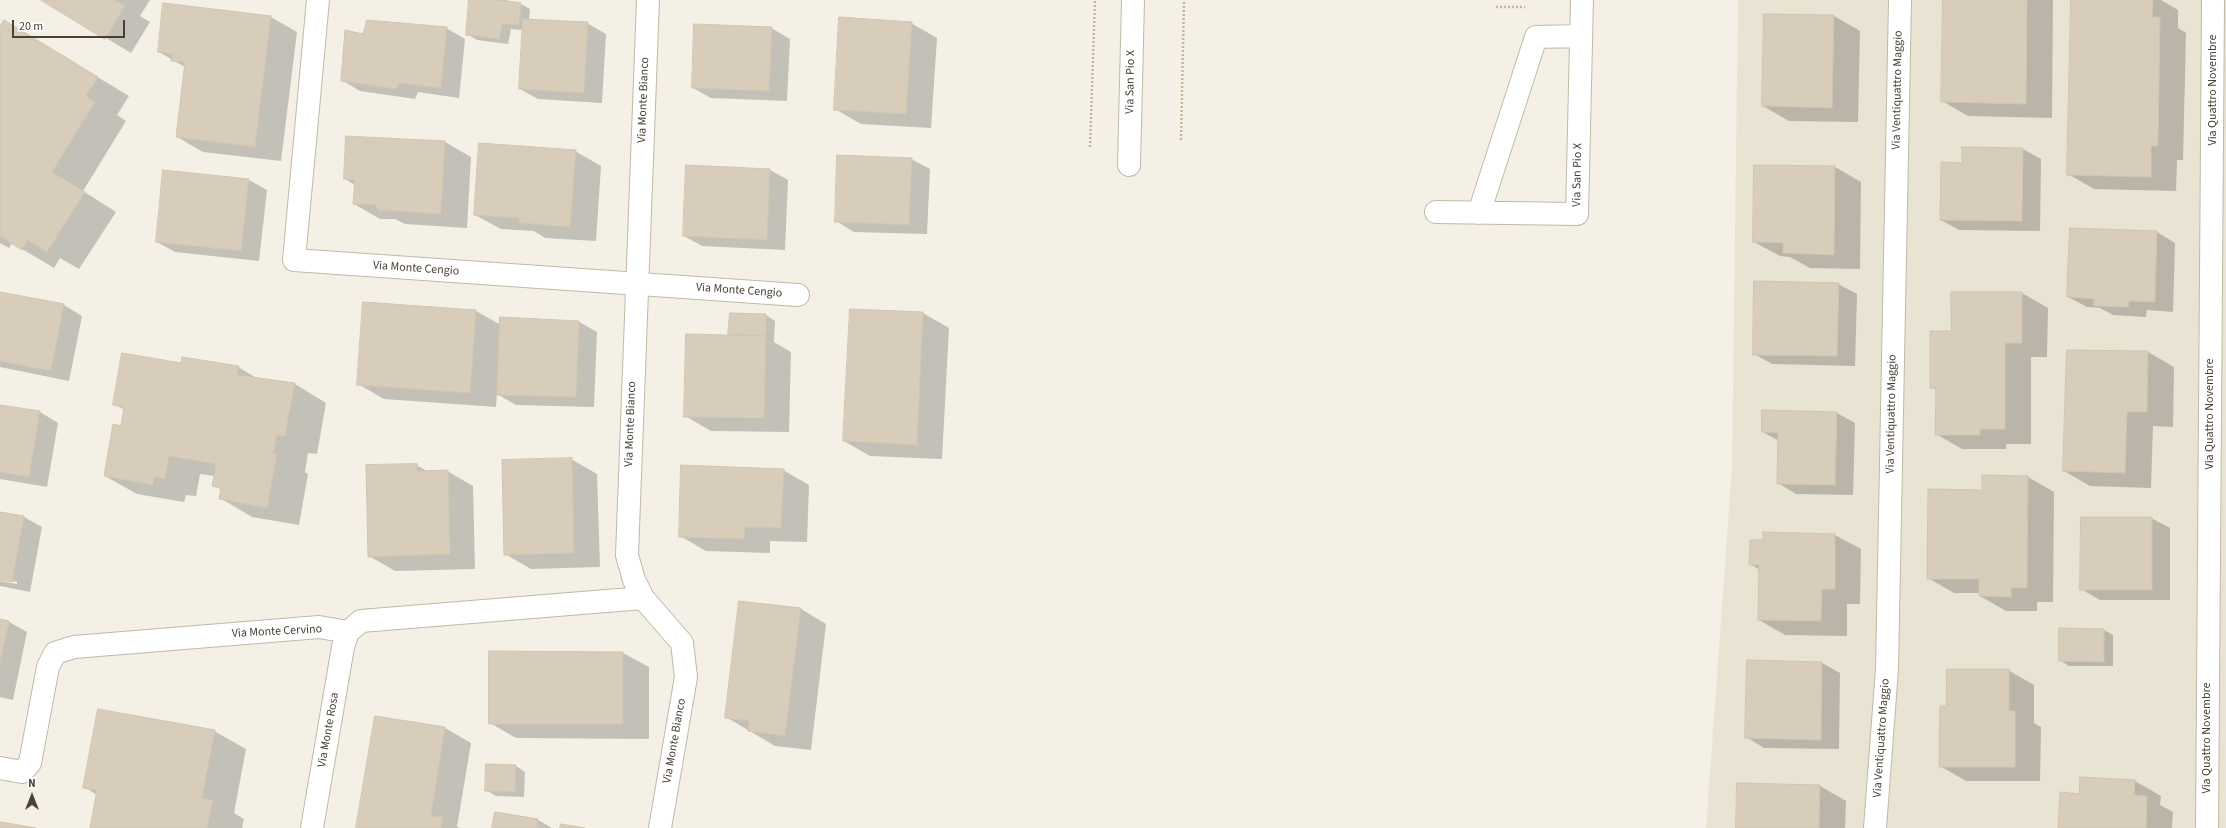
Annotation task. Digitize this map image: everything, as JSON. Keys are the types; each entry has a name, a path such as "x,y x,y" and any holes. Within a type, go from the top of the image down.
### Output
{"street":[{"name":"Via Monte Cengio","path":"318,0 294,260 798,296"},
{"name":"Via Monte Bianco","path":"648,0 626,555 634,580 643,598 682,643 686,677 660,828"},
{"name":"Via San Pio X","path":"1129,165 1133,0"},
{"name":"Via San Pio X","path":"1436,212 1577,214 1582,0"},
{"name":"Via Ventiquattro Maggio","path":"1875,828 1887,669 1900,0"},
{"name":"Via Quattro Novembre","path":"2207,828 2213,0"},
{"path":"1479,213 1536,37 1581,36"},
{"path":"348,632 361,621 643,598"},
{"name":"Via Monte Cervino","path":"0,768 22,772 30,763 48,667 55,654 74,647 319,627 348,632"},
{"name":"Via Monte Rosa","path":"312,828 343,647 348,632"}],"path":[{"path":"1090,147 1095,0"},
{"path":"1181,140 1184,0"}],"shaded area":[{"path":"1738,0 2226,0 2226,828 1706,828 1732,466"}],"building":[{"path":"41,0 115,0 125,6 105,39"},
{"path":"469,0 498,0 521,3 519,25 502,24 499,39 466,35"},
{"path":"1943,0 2027,0 2026,104 1941,102"},
{"path":"2071,0 2153,0 2152,17 2160,17 2158,146 2151,146 2151,177 2067,175"},
{"path":"163,3 271,16 255,147 176,137 185,62 171,61 172,54 158,52"},
{"path":"1764,14 1834,15 1832,108 1762,106"},
{"path":"839,17 912,22 906,114 834,110"},
{"path":"523,19 588,22 584,93 519,89"},
{"path":"4,20 98,77 86,96 95,102 52,172 85,192 47,252 28,240 22,250 0,236 0,27"},
{"path":"367,20 447,27 441,88 399,83 396,89 341,81 345,30 363,34"},
{"path":"694,24 772,27 769,91 692,88"},
{"path":"346,136 445,141 441,214 378,210 376,205 353,204 355,180 344,179"},
{"path":"479,143 576,150 570,227 519,223 519,218 474,215"},
{"path":"1962,147 2023,148 2022,221 1940,220 1941,162 1962,163"},
{"path":"837,155 912,158 909,225 835,222"},
{"path":"686,165 770,169 767,240 683,236"},
{"path":"1754,165 1835,166 1834,255 1783,253 1783,243 1753,242"},
{"path":"163,170 249,179 241,251 156,242"},
{"path":"2070,228 2157,231 2155,302 2129,301 2128,307 2094,306 2094,299 2067,297"},
{"path":"1754,281 1839,283 1837,356 1753,355"},
{"path":"0,292 64,304 51,371 0,361"},
{"path":"1951,292 2022,292 2022,343 2005,343 2005,429 1980,429 1980,435 1935,435 1936,388 1930,388 1930,331 1951,331"},
{"path":"363,302 476,310 470,393 357,385"},
{"path":"850,309 923,312 917,445 843,441"},
{"path":"730,313 766,314 766,336 728,334"},
{"path":"500,317 579,321 576,397 497,395"},
{"path":"686,334 766,336 764,418 684,417"},
{"path":"2067,350 2148,351 2147,412 2127,412 2125,473 2063,471"},
{"path":"122,353 181,363 182,357 239,366 237,375 295,383 285,436 277,435 273,454 277,454 267,508 219,499 221,488 212,486 216,464 169,456 165,479 154,477 153,485 104,476 113,424 121,426 124,407 113,405"},
{"path":"0,405 40,411 29,477 0,472"},
{"path":"1762,410 1837,412 1835,485 1777,484 1778,433 1762,432"},
{"path":"572,458 574,553 504,555 502,460"},
{"path":"417,464 417,471 448,470 450,554 368,557 366,465"},
{"path":"681,465 784,469 781,528 745,527 744,539 679,537"},
{"path":"1982,475 2028,476 2027,588 2011,588 2011,597 1979,596 1979,579 1927,579 1928,489 1982,490"},
{"path":"0,512 24,516 12,582 0,580"},
{"path":"2081,517 2152,517 2152,590 2080,590"},
{"path":"1763,532 1835,534 1835,589 1822,589 1821,621 1758,620 1759,565 1749,565 1750,540 1763,540"},
{"path":"739,601 801,608 785,736 748,731 749,721 725,718"},
{"path":"0,619 9,621 0,663"},
{"path":"2059,628 2104,629 2104,662 2059,661"},
{"path":"489,651 623,652 623,724 489,724"},
{"path":"1747,660 1822,662 1821,740 1745,738"},
{"path":"1947,669 2009,669 2009,711 2015,711 2015,767 1939,767 1940,706 1946,706"},
{"path":"98,709 215,730 202,798 213,800 207,828 90,828 97,790 83,788"},
{"path":"375,716 445,727 431,816 443,817 441,828 356,828"},
{"path":"486,764 516,765 515,792 485,791"},
{"path":"2080,777 2135,780 2134,795 2147,796 2146,828 2058,828 2060,792 2079,794"},
{"path":"1737,783 1820,785 1819,828 1736,828"},
{"path":"495,812 538,819 537,827 540,828 492,828"},
{"path":"1,822 36,828 0,828"},
{"path":"561,824 585,828 560,828"}]}
